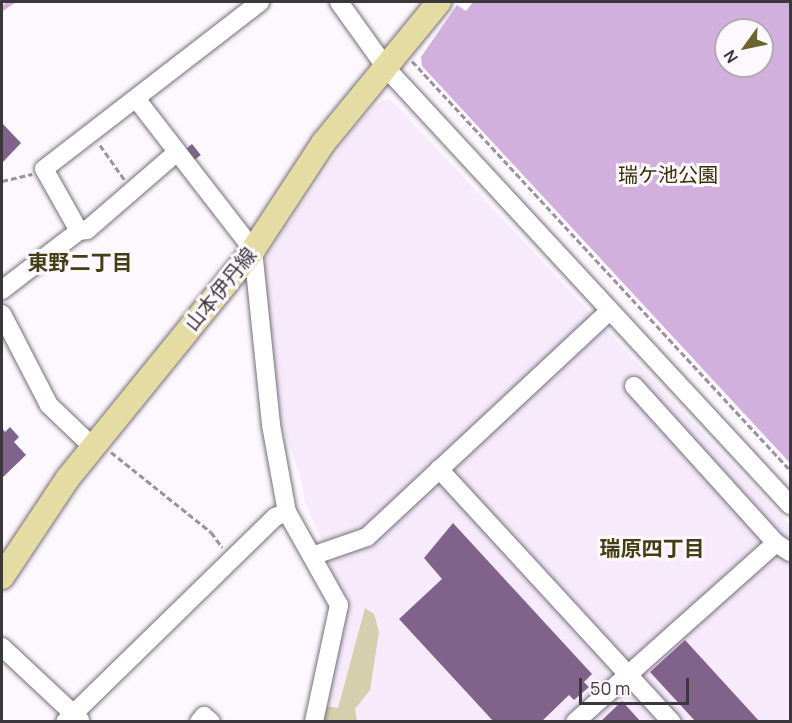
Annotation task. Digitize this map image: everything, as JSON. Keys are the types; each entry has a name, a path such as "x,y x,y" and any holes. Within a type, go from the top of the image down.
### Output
{"main road":[{"name":"山本伊丹線","path":"2,577 95,444 253,250 324,142 403,51 439,2"}],"street":[{"path":"79,231 44,169 138,100 260,2"},
{"path":"339,2 387,69 790,505"},
{"path":"138,100 253,250 271,425 288,512 339,604 314,722"},
{"path":"2,290 79,231 87,230 177,152"},
{"path":"312,556 367,537 609,311"},
{"path":"2,314 49,405 95,444"},
{"path":"575,722 627,673 783,548 634,386"},
{"path":"439,469 672,722"},
{"path":"2,647 73,719 275,518 288,512"},
{"path":"199,722 204,716 211,722"}],"path":[{"path":"403,51 790,470"},
{"path":"92,134 132,190"},
{"path":"2,181 44,169"},
{"path":"95,444 211,532 232,561"}],"shaded area":[{"name":"瑞ケ池公園","path":"473,2 790,2 790,463 422,66 421,57 457,5 466,11"},
{"path":"390,99 790,526 790,721 322,721 348,601 336,585 327,551 305,503 300,475 281,423 263,261 356,125 381,101"},
{"path":"365,608 374,614 379,632 370,690 355,709 357,721 322,722 325,706 338,708"}],"building":[{"path":"2,123 21,143 2,163"},
{"path":"192,144 201,155 192,162 183,151"},
{"path":"10,427 19,437 14,442 26,455 2,478 2,428 5,432"},
{"path":"453,523 592,674 584,682 589,687 574,700 569,695 541,722 494,722 399,619 442,579 424,558"},
{"path":"685,640 760,722 696,722 650,672"},
{"path":"622,701 641,722 600,722"}],"waterway":[{"path":"2,8 11,2"}],"district":[{"name":"東野二丁目","path":"80,262"},
{"name":"瑞原四丁目","path":"652,548"}]}
